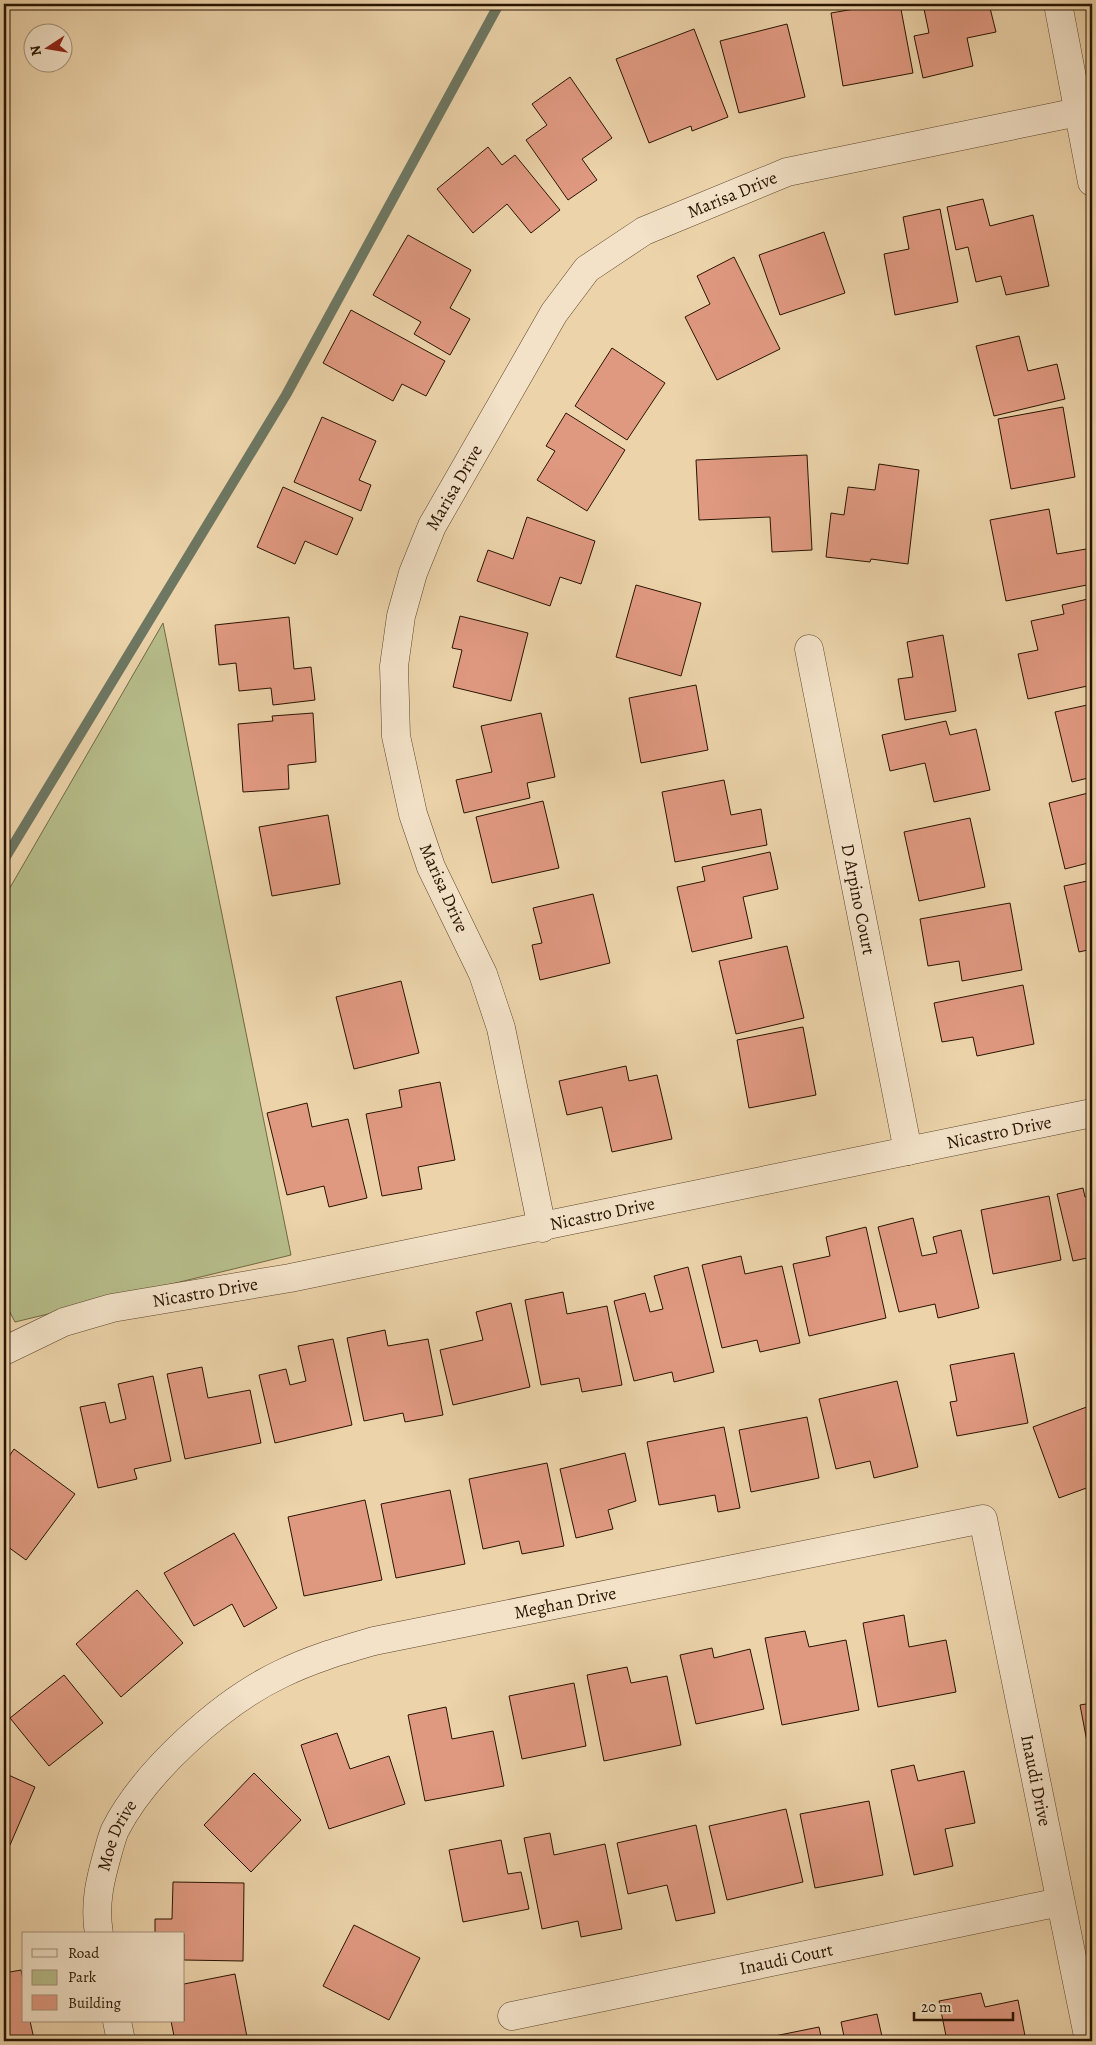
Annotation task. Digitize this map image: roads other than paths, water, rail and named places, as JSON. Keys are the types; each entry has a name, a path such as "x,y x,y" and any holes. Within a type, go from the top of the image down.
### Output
{"street":[{"path":"1058,4 1092,182"},
{"name":"Marisa Drive","path":"542,1228 501,1028 483,974 431,867 413,814 396,736 394,666 401,616 413,573 432,526 554,313 588,269 644,231 787,172 1078,112"},
{"name":"D Arpino Court","path":"809,649 908,1151"},
{"name":"Nicastro Drive","path":"4,1351 64,1322 112,1308 290,1278 542,1228 1092,1113"},
{"name":"Meghan Drive","path":"175,1751 239,1698 281,1674 325,1656 374,1641 983,1519"},
{"name":"Inaudi Drive","path":"983,1519 1089,2041"},
{"name":"Moe Drive","path":"100,1932 98,1890 114,1831 141,1791 175,1751"},
{"name":"Inaudi Court","path":"512,2016 1060,1902"},
{"path":"117,2022 121,2041"}],"waterway":[{"path":"4,860 286,395 499,4"}]}
